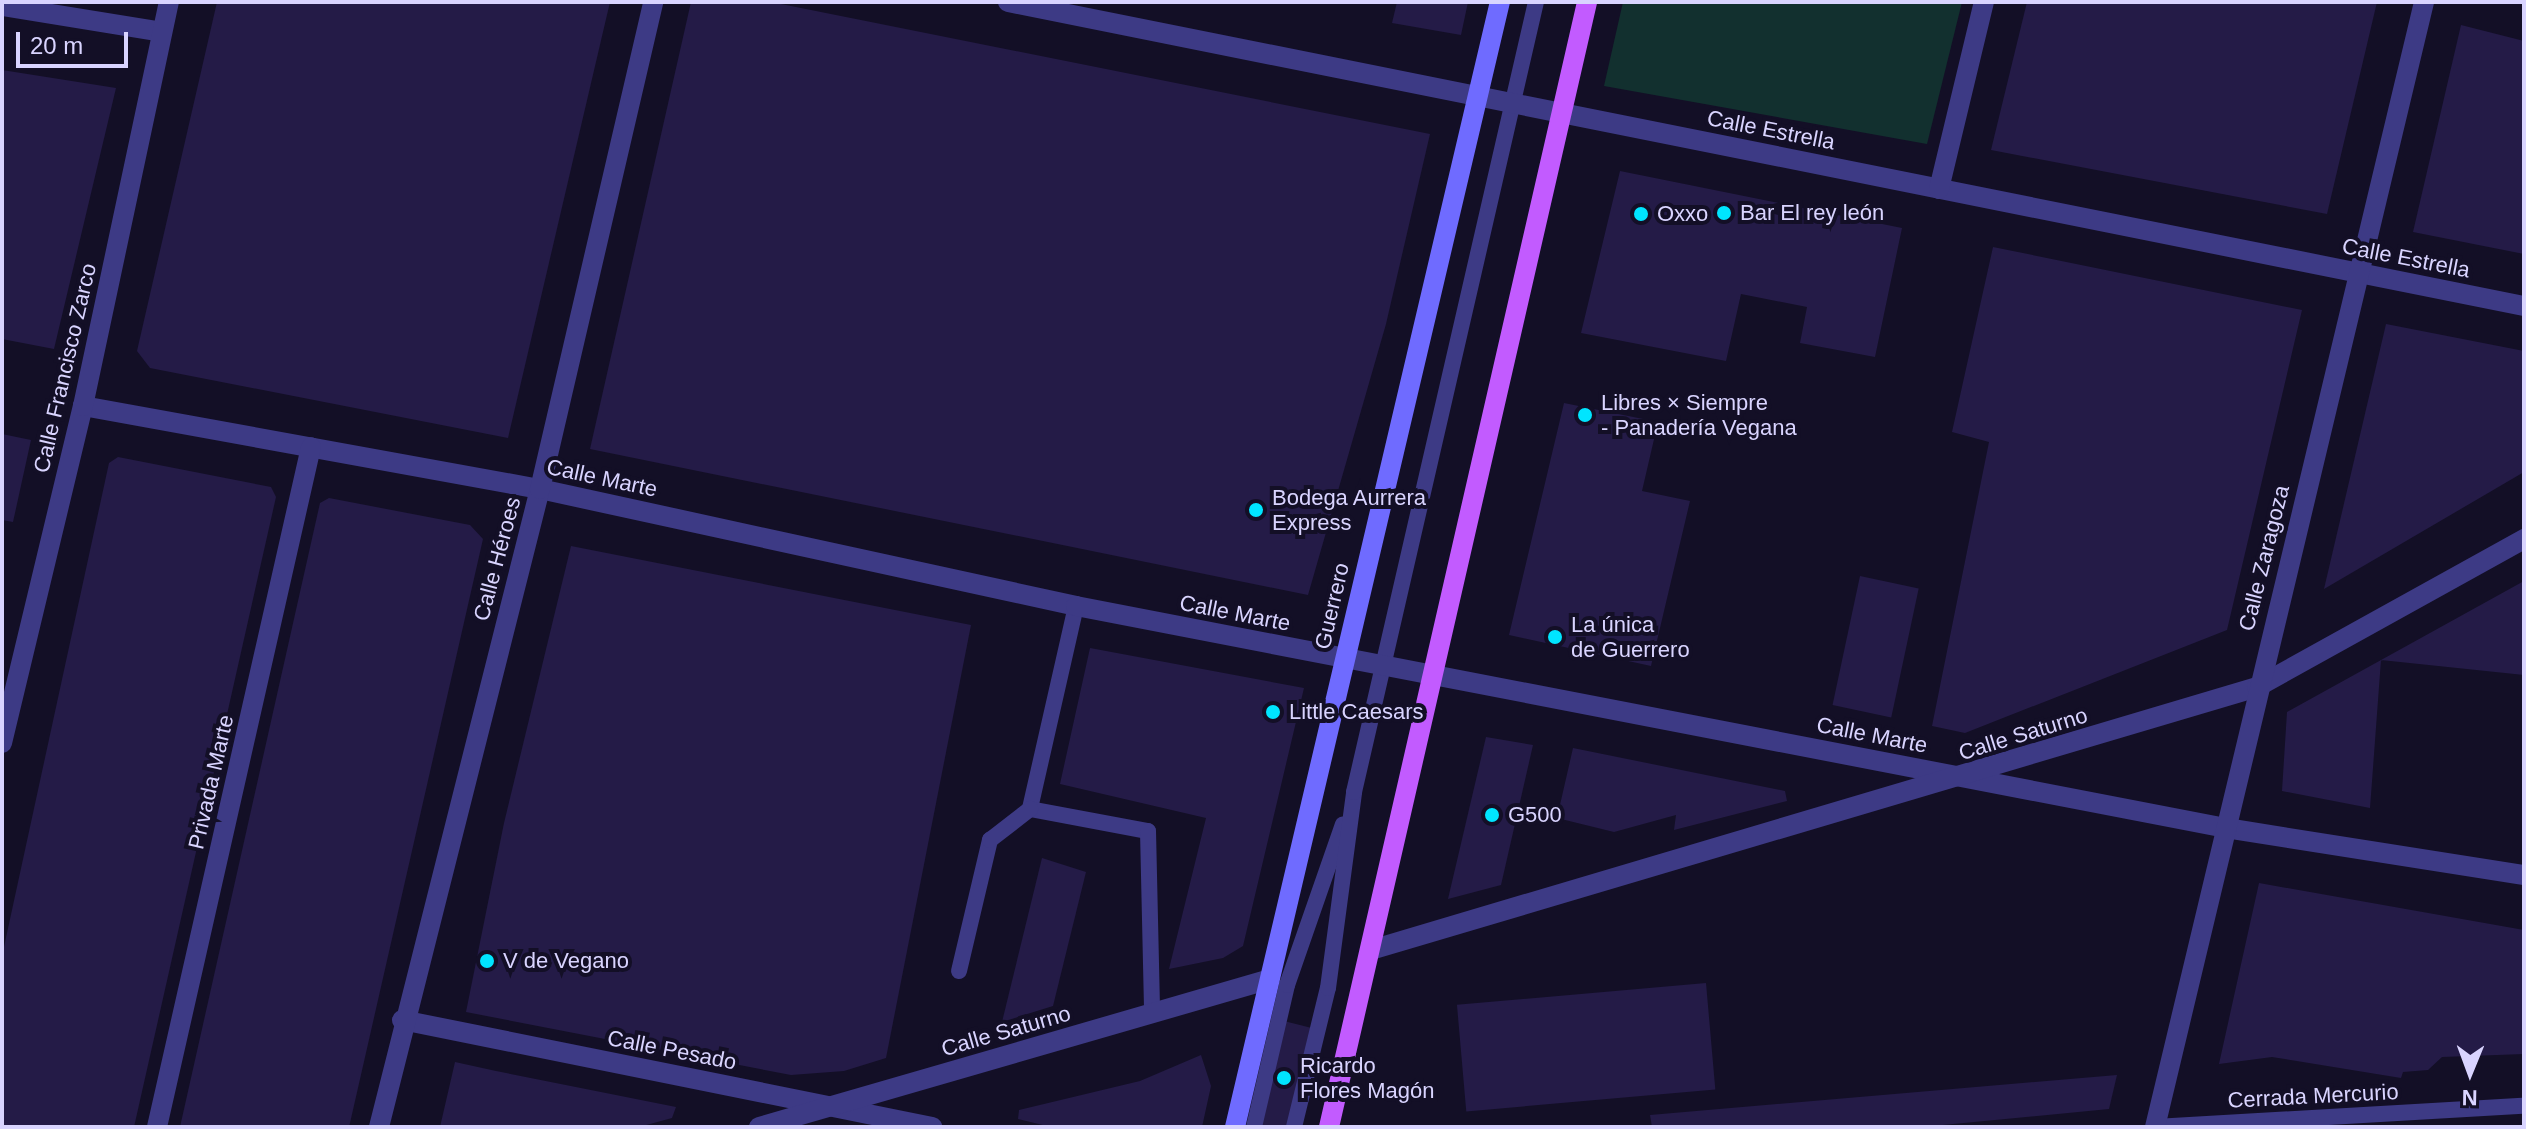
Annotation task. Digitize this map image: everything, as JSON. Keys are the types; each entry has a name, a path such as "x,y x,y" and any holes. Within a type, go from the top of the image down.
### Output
{"main road":[{"name":"Guerrero","path":"1235,1127 1267,980 1500,2"},
{"path":"1329,1127 1436,675 1587,2"}],"street":[{"name":"Calle Francisco Zarco","path":"2,743 10,676 83,406 169,2"},
{"name":"Calle Héroes","path":"379,1127 402,1020 540,489 653,2"},
{"name":"Calle Estrella","path":"1008,2 2524,306"},
{"path":"1939,189 1984,2"},
{"name":"Calle Zaragoza","path":"2155,1127 2257,687 2424,2"},
{"path":"2,6 162,32"},
{"name":"Calle Marte","path":"83,406 540,489 1076,606 2226,828 2524,875"},
{"name":"Privada Marte","path":"157,1127 311,447"},
{"name":"Calle Saturno","path":"1371,950 1963,777 2257,687 2524,539"},
{"name":"Calle Saturno","path":"759,1127 1267,980"},
{"name":"Calle Pesado","path":"402,1020 932,1127"}],"lane":[{"path":"1254,1127 1287,985 1354,792 1536,2"},
{"path":"959,971 990,840 1030,809 1076,606"},
{"path":"1294,1127 1328,988 1354,792"},
{"path":"1030,809 1148,831 1152,1014"},
{"name":"Cerrada Mercurio","path":"2155,1127 2522,1106"}],"green space":[{"path":"1623,2 1962,2 1927,144 1604,86"}],"building":[{"path":"217,2 610,2 508,438 150,368 137,351"},
{"path":"691,2 771,2 1430,134 1386,324 1308,595 590,449"},
{"path":"1397,2 1468,2 1461,35 1392,23"},
{"path":"2027,2 2377,2 2327,214 1991,150"},
{"path":"2461,25 2524,41 2524,254 2413,232"},
{"path":"2,70 116,88 54,349 2,339"},
{"path":"1620,171 1902,228 1875,357 1800,343 1807,307 1741,294 1726,361 1581,333"},
{"path":"1993,247 2302,310 2227,630 1965,733 1932,726 1989,442 1952,432"},
{"path":"2386,324 2524,351 2524,472 2324,589"},
{"path":"1564,403 1658,422 1642,491 1690,501 1651,666 1509,635"},
{"path":"2,434 31,440 13,522 2,520"},
{"path":"118,457 271,487 276,497 134,1127 2,1127 2,956 109,463"},
{"path":"329,498 470,525 483,539 350,1123 349,1127 180,1127 320,503"},
{"path":"571,546 971,625 886,1058 844,1071 791,1075 466,1012 504,823"},
{"path":"1860,576 1919,588 1891,718 1833,705"},
{"path":"2524,581 2524,675 2381,660"},
{"path":"1090,648 1304,688 1243,946 1223,958 1169,969 1206,818 1060,784"},
{"path":"2381,660 2370,808 2282,791 2287,712"},
{"name":"G500","path":"1486,737 1533,745 1501,885 1448,899"},
{"path":"1573,748 1785,791 1787,801 1674,830 1676,815 1614,832 1557,818"},
{"path":"1042,858 1086,872 1053,1006 1002,1022"},
{"path":"2259,883 2524,930 2524,1054 2442,1057 2428,1070 2403,1072 2401,1078 2272,1057 2219,1064"},
{"path":"1706,983 1715,1090 1466,1111 1457,1005"},
{"name":"Ricardo Flores Magón","path":"1276,1019 1317,1029 1292,1127 1249,1127"},
{"path":"1201,1055 1211,1086 1202,1127 1051,1127 1018,1119 1019,1110 1140,1081"},
{"path":"455,1062 676,1107 672,1118 639,1127 440,1127"},
{"path":"2117,1075 2109,1109 1922,1127 1652,1127 1650,1115"}],"place":[{"name":"Bar El rey león","path":"1724,213"},
{"name":"Oxxo","path":"1641,214"},
{"name":"Libres × Siempre - Panadería Vegana","path":"1585,415"},
{"name":"Bodega Aurrera Express","path":"1256,510"},
{"name":"La única de Guerrero","path":"1555,637"},
{"name":"Little Caesars","path":"1273,712"},
{"name":"G500","path":"1492,815"},
{"name":"V de Vegano","path":"487,961"},
{"name":"Ricardo Flores Magón","path":"1284,1078"}]}
